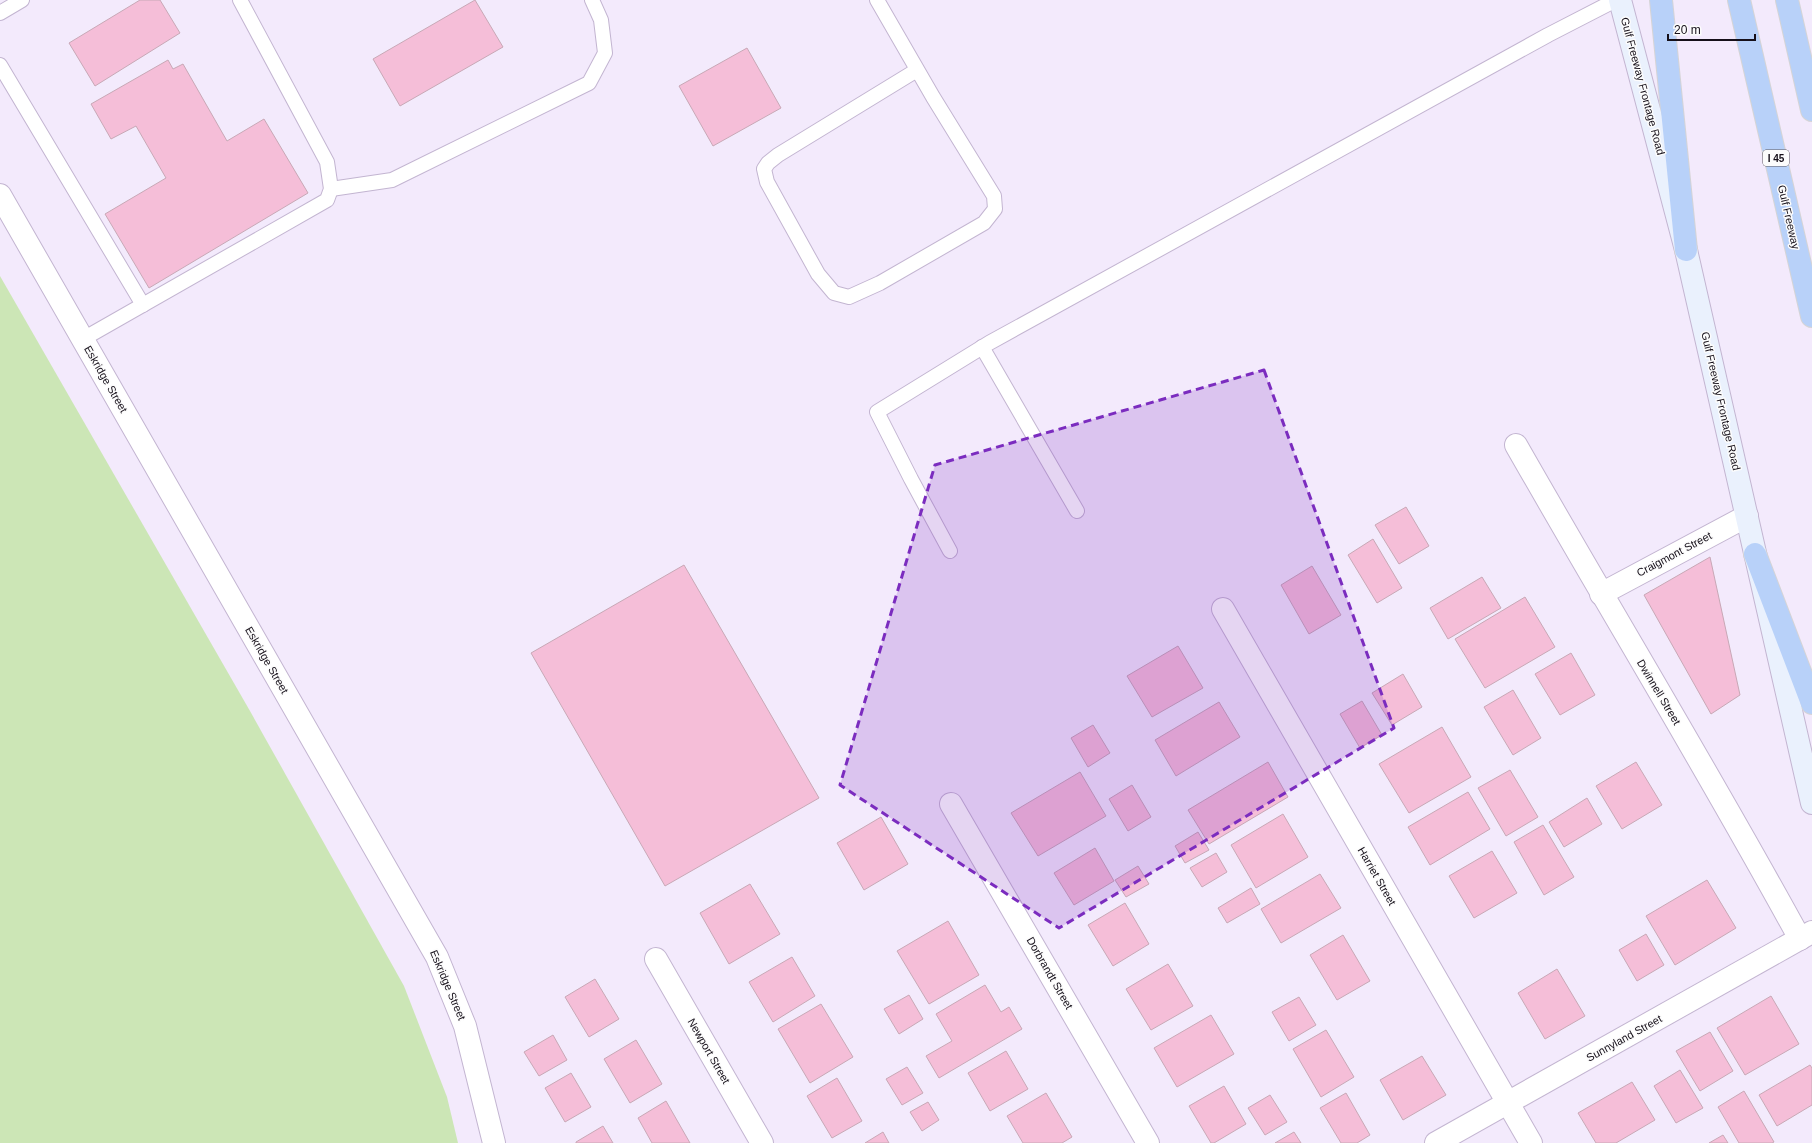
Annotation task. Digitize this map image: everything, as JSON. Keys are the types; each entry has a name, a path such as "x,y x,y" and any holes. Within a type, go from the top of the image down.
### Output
{"highway":[{"path":"1661,0 1686,250"},
{"name":"Gulf Freeway","path":"1739,0 1812,316"},
{"path":"1787,0 1812,110"},
{"path":"1755,554 1812,703"}],"main road":[{"name":"Gulf Freeway Frontage Road","path":"1620,0 1686,250 1812,803"}],"street":[{"name":"Eskridge Street","path":"0,195 437,957 465,1026 494,1143"},
{"name":"Dwinnell Street","path":"1516,445 1601,594 1740,830 1806,935"},
{"name":"Craigmont Street","path":"1601,594 1747,516"},
{"name":"Harriet Street","path":"1223,610 1531,1143"},
{"name":"Dorbrandt Street","path":"951,804 1148,1143"},
{"name":"Sunnyland Street","path":"1436,1143 1508,1104 1806,935"},
{"name":"Newport Street","path":"656,959 762,1143"}],"lane":[{"path":"0,13 22,0"},
{"path":"83,339 327,200 331,189 327,162 240,0"},
{"path":"331,189 392,180 589,83 605,53 601,20 592,0"},
{"path":"877,0 917,70 994,196 995,209 984,223 880,283 850,297 834,293 818,274 767,182 764,170 768,163 778,155 917,70"},
{"path":"950,551 877,412 982,347 1534,43 1616,0"},
{"path":"0,65 143,305"},
{"path":"982,347 1076,511"}],"highlighted area":[{"path":"1264,370 1394,728 1059,928 840,785 935,465"}],"green space":[{"path":"0,276 250,711 404,986 447,1097 458,1143 0,1143"}],"building":[{"path":"140,0 160,0 180,33 95,86 69,43"},
{"path":"475,0 503,47 400,106 373,59"},
{"path":"747,48 781,108 713,146 679,86"},
{"path":"168,60 173,69 183,64 227,141 264,119 308,193 149,288 105,214 166,178 136,126 111,139 91,104"},
{"path":"1406,507 1429,546 1399,564 1375,525"},
{"path":"1373,539 1402,588 1377,603 1348,555"},
{"path":"1710,557 1740,695 1711,714 1644,595"},
{"path":"684,565 819,798 665,886 531,653"},
{"path":"1312,566 1341,615 1309,634 1281,585"},
{"path":"1482,577 1501,608 1448,639 1430,608"},
{"path":"1525,597 1555,647 1485,688 1455,639"},
{"path":"1178,646 1203,688 1152,717 1127,676"},
{"path":"1571,653 1595,695 1560,715 1535,674"},
{"path":"1403,674 1422,707 1392,725 1372,693"},
{"path":"1513,690 1541,738 1513,755 1484,707"},
{"path":"1362,701 1382,735 1360,748 1340,714"},
{"path":"1219,702 1240,737 1176,776 1155,740"},
{"path":"1093,725 1110,753 1088,767 1071,738"},
{"path":"1442,727 1471,777 1409,813 1379,764"},
{"path":"1268,762 1288,797 1209,844 1188,810"},
{"path":"1636,762 1662,805 1622,829 1596,786"},
{"path":"1510,770 1538,817 1506,836 1478,788"},
{"path":"1080,772 1106,816 1038,856 1011,813"},
{"path":"1132,785 1151,817 1128,831 1109,799"},
{"path":"1468,792 1490,829 1430,865 1408,827"},
{"path":"1587,798 1602,824 1564,847 1549,822"},
{"path":"1283,814 1308,857 1256,888 1231,845"},
{"path":"881,817 908,864 864,890 837,843"},
{"path":"1543,825 1574,877 1544,895 1514,842"},
{"path":"1198,832 1209,850 1185,863 1175,846"},
{"path":"1095,848 1114,881 1074,905 1054,873"},
{"path":"1492,851 1517,893 1474,918 1449,876"},
{"path":"1216,853 1227,872 1202,887 1190,868"},
{"path":"1138,866 1149,884 1126,897 1115,880"},
{"path":"1320,874 1341,908 1281,943 1261,909"},
{"path":"1707,880 1736,928 1675,965 1646,916"},
{"path":"750,884 780,934 729,964 700,913"},
{"path":"1251,888 1260,904 1227,923 1218,908"},
{"path":"1125,903 1149,944 1113,966 1088,925"},
{"path":"948,921 979,975 929,1004 897,951"},
{"path":"1646,934 1664,965 1637,981 1619,950"},
{"path":"1343,935 1370,981 1337,1000 1310,955"},
{"path":"792,957 815,996 773,1022 749,982"},
{"path":"1168,964 1193,1006 1151,1030 1126,989"},
{"path":"1557,969 1585,1016 1545,1039 1518,993"},
{"path":"595,979 619,1019 589,1037 565,997"},
{"path":"985,985 1001,1012 1009,1007 1022,1029 939,1078 926,1056 952,1041 936,1014"},
{"path":"909,995 923,1019 899,1034 884,1009"},
{"path":"1771,996 1799,1044 1745,1075 1717,1028"},
{"path":"1299,997 1316,1025 1289,1041 1272,1012"},
{"path":"821,1004 853,1057 810,1083 778,1029"},
{"path":"1211,1015 1234,1054 1177,1087 1154,1048"},
{"path":"1326,1030 1354,1077 1321,1097 1293,1049"},
{"path":"1710,1032 1733,1071 1700,1091 1676,1051"},
{"path":"553,1035 567,1060 539,1076 524,1052"},
{"path":"636,1040 662,1084 630,1103 604,1059"},
{"path":"1006,1051 1028,1089 990,1111 968,1073"},
{"path":"1422,1056 1446,1095 1403,1120 1380,1080"},
{"path":"1810,1065 1812,1068 1812,1105 1777,1126 1759,1095"},
{"path":"907,1067 923,1093 902,1105 886,1079"},
{"path":"1680,1070 1703,1108 1676,1123 1654,1086"},
{"path":"571,1073 591,1107 565,1122 545,1088"},
{"path":"837,1078 862,1121 832,1138 807,1096"},
{"path":"1632,1082 1655,1120 1616,1143 1596,1143 1578,1113"},
{"path":"1224,1086 1246,1124 1214,1143 1211,1143 1189,1106"},
{"path":"1744,1091 1774,1142 1739,1143 1718,1107"},
{"path":"1046,1093 1072,1137 1062,1143 1023,1143 1007,1116"},
{"path":"1346,1093 1370,1135 1357,1143 1341,1143 1320,1108"},
{"path":"1270,1095 1287,1122 1265,1135 1248,1108"},
{"path":"666,1101 690,1143 652,1143 638,1118"},
{"path":"928,1102 939,1120 922,1131 910,1112"},
{"path":"603,1126 613,1143 576,1143 576,1142"},
{"path":"883,1132 889,1143 865,1143"},
{"path":"1294,1132 1301,1143 1275,1143"},
{"path":"1723,1135 1728,1143 1709,1143"}]}
